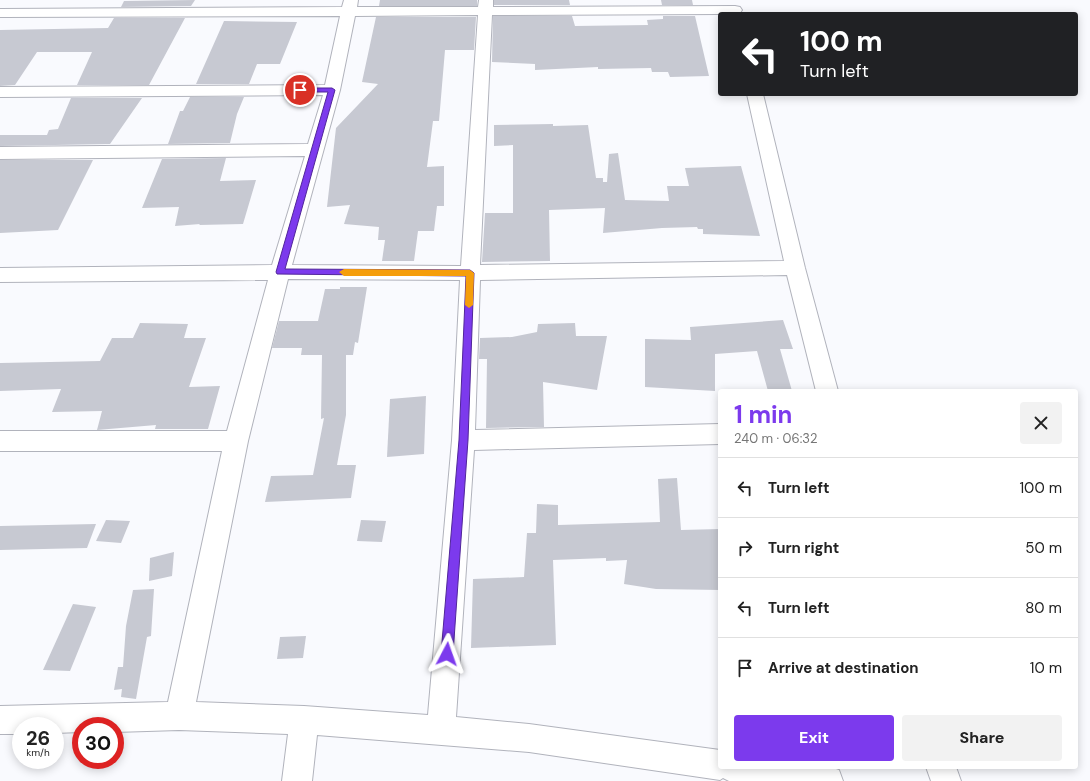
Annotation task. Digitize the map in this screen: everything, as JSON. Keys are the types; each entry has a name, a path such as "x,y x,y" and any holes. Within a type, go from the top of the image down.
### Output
{"street":[{"path":"0,12 8,0"},
{"path":"0,12 485,5 734,8"},
{"path":"441,730 463,440 470,273 485,5"},
{"path":"179,716 236,441 280,272 332,90 349,6"},
{"path":"0,92 332,90"},
{"path":"755,96 795,268 826,389"},
{"path":"0,153 316,150"},
{"path":"0,275 280,272 470,273 795,268"},
{"path":"463,440 718,434"},
{"path":"0,441 236,441"},
{"path":"0,720 179,716 304,720 529,738 718,766"},
{"path":"297,781 304,720"},
{"path":"745,769 828,781"},
{"path":"943,769 946,781"}],"building":[{"path":"195,0 191,6 121,7 124,1"},
{"path":"380,0 477,0 477,6 379,6"},
{"path":"494,0 569,0 570,5 494,5"},
{"path":"661,0 692,0 693,5 662,5"},
{"path":"493,16 572,16 575,26 648,25 647,20 663,19 663,16 695,16 709,76 670,77 668,72 652,72 651,68 598,69 598,67 535,70 535,64 492,62"},
{"path":"376,17 476,17 474,50 445,50 439,121 433,121 427,167 444,166 444,206 437,206 434,231 418,231 414,261 382,261 385,240 378,240 379,227 344,224 350,205 327,207 336,128 378,84 362,82"},
{"path":"114,18 185,18 149,85 77,85 92,52 37,52 15,85 0,86 0,30 108,28"},
{"path":"224,21 297,22 280,64 257,64 249,84 196,84"},
{"path":"190,97 244,97 237,114 230,143 168,144 180,111 183,111"},
{"path":"71,98 142,98 110,144 0,146 0,135 47,135 49,130 58,129"},
{"path":"553,124 553,126 588,125 596,178 603,178 603,182 607,182 609,154 618,153 625,200 669,201 667,186 689,186 685,168 741,166 760,236 703,234 703,229 698,229 697,227 662,228 603,233 605,208 549,210 550,261 482,262 485,213 513,213 513,145 494,146 494,125"},
{"path":"226,158 220,181 256,180 243,224 199,225 200,224 175,226 179,207 142,208 162,159"},
{"path":"0,160 93,160 58,230 0,233"},
{"path":"340,287 367,287 358,343 355,342 353,355 346,355 346,415 337,465 356,465 351,498 265,502 271,476 313,475 324,418 321,419 322,355 301,355 302,348 272,348 279,321 318,321 325,289 340,289"},
{"path":"783,320 793,349 780,349 791,389 767,389 757,351 715,354 715,391 645,387 645,339 691,340 690,327"},
{"path":"140,323 188,324 184,338 206,338 189,387 220,386 208,429 155,429 156,425 97,430 102,411 52,412 61,389 0,391 0,363 100,361 112,338 133,338"},
{"path":"575,323 576,336 607,336 597,390 543,382 544,427 486,428 487,359 479,359 480,338 512,337 537,332 538,324"},
{"path":"426,396 424,454 387,457 390,399"},
{"path":"677,478 681,530 718,529 718,590 656,589 624,584 627,560 606,561 606,558 553,560 556,645 471,648 473,579 524,577 527,533 536,533 537,504 558,505 558,525 660,522 658,479"},
{"path":"106,520 130,521 121,543 96,541"},
{"path":"361,520 386,521 382,542 357,541"},
{"path":"96,524 87,548 0,550 0,526"},
{"path":"174,552 172,576 149,581 150,558"},
{"path":"154,589 151,636 147,637 136,699 121,697 122,689 114,690 118,667 123,667 126,626 133,590"},
{"path":"73,604 96,607 70,671 43,670"},
{"path":"306,636 303,658 277,659 280,637"}],"slow traffic":[{"path":"344,272 470,273 469,305"}],"route":[{"path":"300,90 332,90 280,272 470,273 463,440 447,654"}]}
